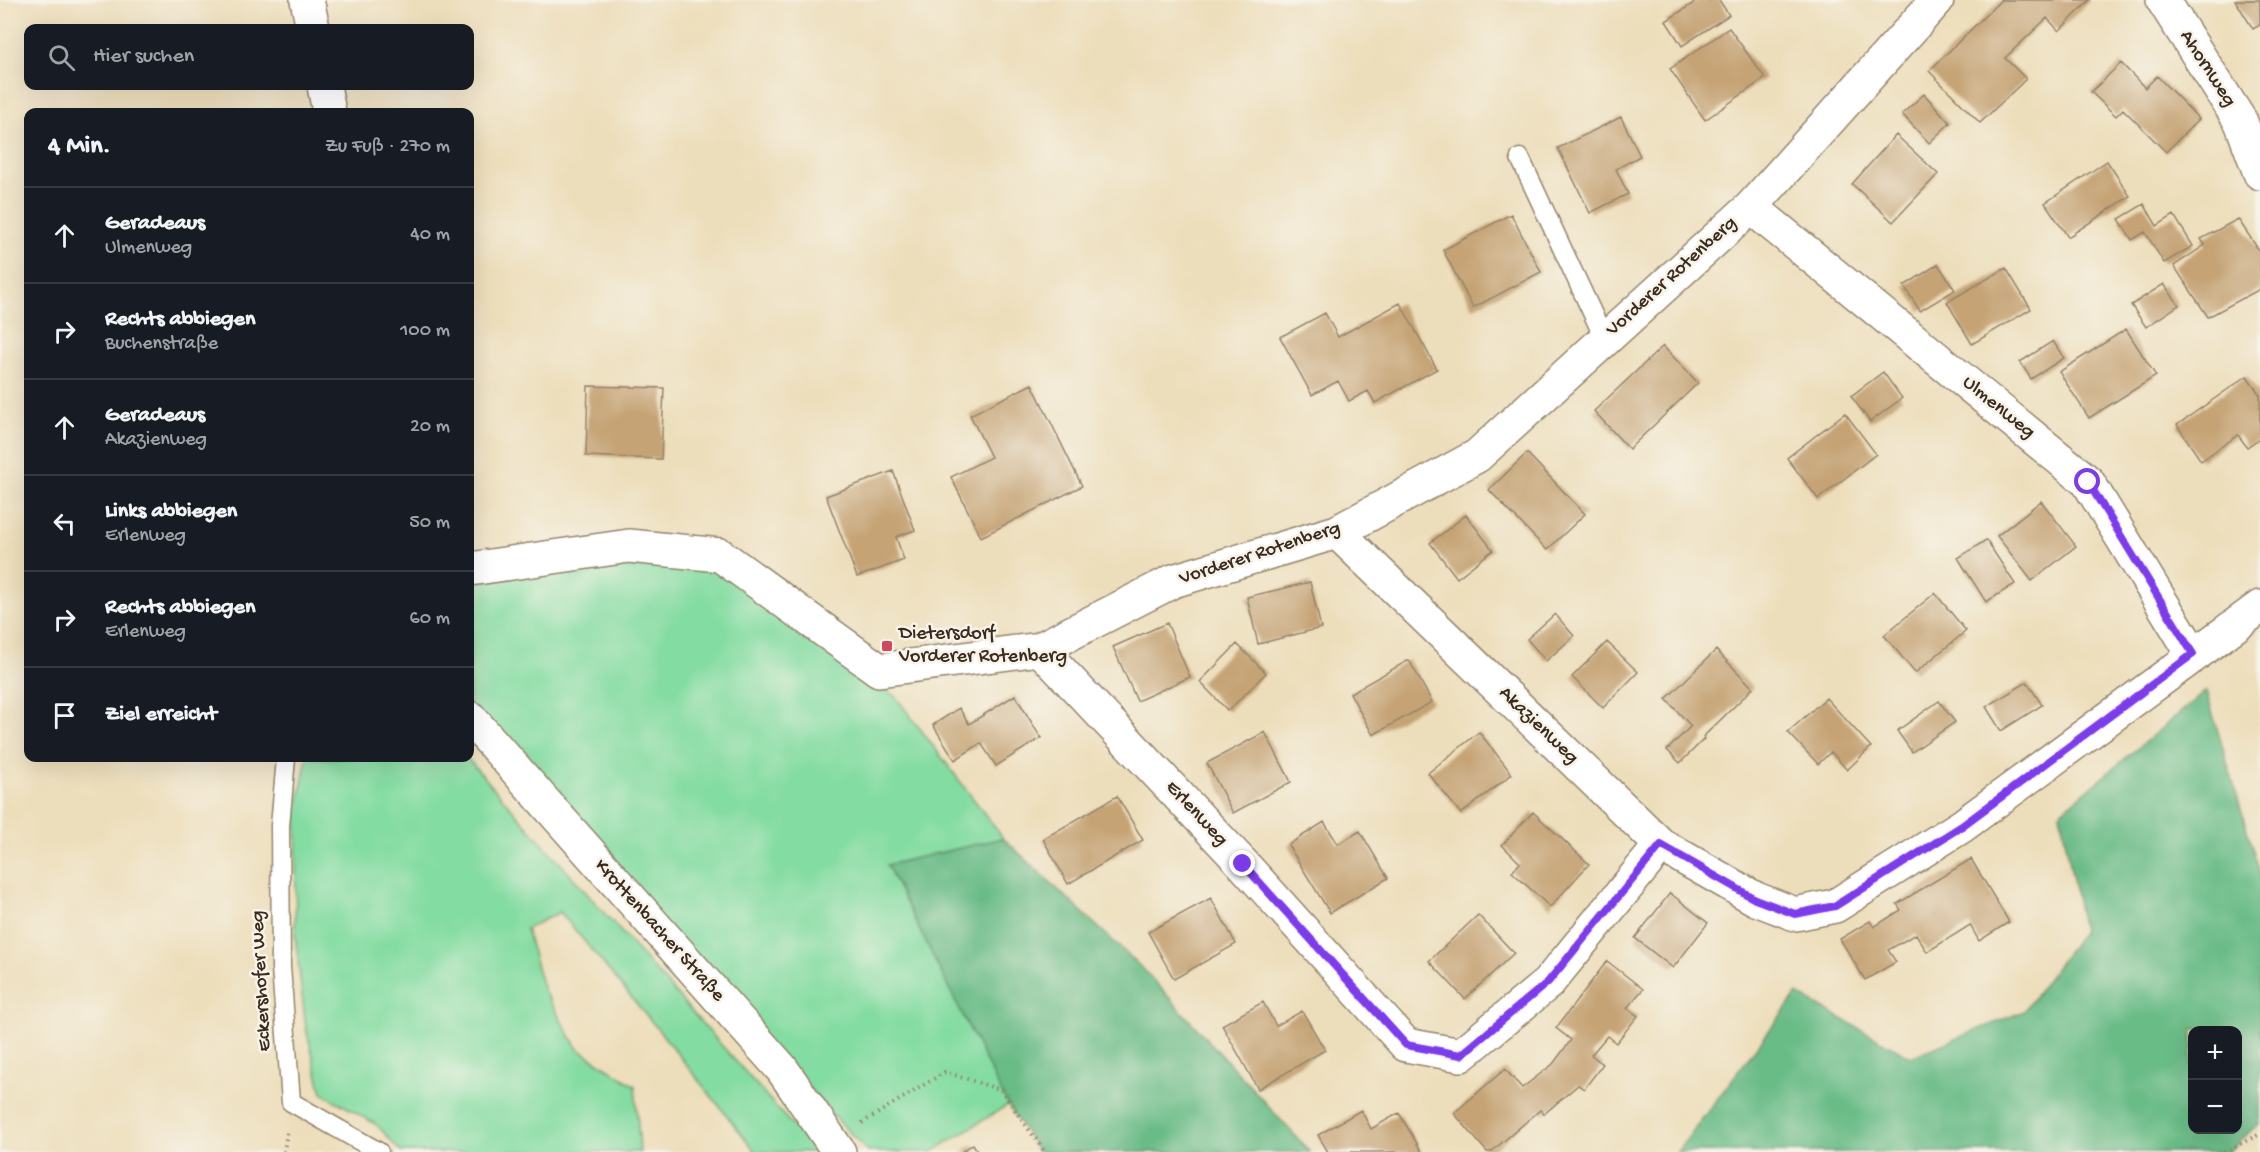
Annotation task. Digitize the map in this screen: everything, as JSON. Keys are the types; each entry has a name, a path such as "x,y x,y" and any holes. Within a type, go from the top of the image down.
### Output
{"street":[{"path":"307,0 312,24"},
{"name":"Vorderer Rotenberg","path":"474,568 629,546 720,555 879,670 1040,649 1173,581 1337,532 1477,456 1750,207 1937,0"},
{"name":"Ahornweg","path":"2163,0 2241,122 2260,173"},
{"path":"325,90 328,108"},
{"name":"Ulmenweg","path":"1750,207 2088,482 2193,654"},
{"name":"Akazienweg","path":"1337,532 1661,845 1755,899 1795,914 1835,906 1962,826 2193,654 2260,607"},
{"name":"Erlenweg","path":"1040,649 1243,864 1406,1045 1461,1055 1548,982 1661,845"},
{"name":"Krottenbacher Straße","path":"474,722 782,1069 836,1147"}],"lane":[{"path":"1520,158 1604,338"},
{"name":"Eckershofer Weg","path":"286,762 280,826 281,967 291,1102 380,1152"}],"path":[{"path":"836,1147 945,1072 1002,1090 1045,1152"},
{"path":"2224,1152 2260,1134"}],"green space":[{"path":"715,565 896,697 1003,838 887,865 1008,1105 932,1152 868,1152 474,737 474,581 536,569"},
{"path":"2206,691 2260,874 2260,1123 2229,1152 1677,1152 1797,994 1911,1057 2024,1011 2083,931 2060,813"},
{"path":"306,762 471,762 816,1152 756,1152 560,912 526,929 544,991 577,1048 635,1086 640,1152 401,1152 377,1125 322,1093 306,1028 295,935 297,809"},
{"path":"1003,838 1144,970 1310,1152 1038,1152 1008,1105 887,865"}],"building":[{"path":"1698,0 1719,0 1729,15 1682,46 1666,21"},
{"path":"2001,0 2090,0 2059,31 2047,18 2005,58 2026,79 1980,123 1929,71"},
{"path":"2235,0 2260,0 2260,25 2253,29"},
{"path":"1729,28 1765,78 1705,120 1670,69"},
{"path":"2121,63 2145,88 2157,76 2199,119 2166,152 2123,109 2116,116 2091,92"},
{"path":"1924,94 1950,123 1929,143 1902,114"},
{"path":"1621,117 1640,156 1616,169 1628,194 1590,213 1558,148"},
{"path":"1896,135 1938,174 1893,222 1852,184"},
{"path":"2107,161 2130,196 2068,237 2045,203"},
{"path":"2144,204 2157,226 2174,215 2193,246 2164,263 2145,232 2132,240 2119,219"},
{"path":"1511,214 1541,272 1473,308 1443,250"},
{"path":"2238,219 2260,252 2260,289 2208,317 2174,266 2205,245 2201,239"},
{"path":"1938,264 1955,290 1920,311 1904,286"},
{"path":"2006,268 2031,309 1972,344 1947,302"},
{"path":"2164,284 2179,305 2146,327 2131,305"},
{"path":"1400,303 1437,369 1375,403 1368,391 1349,401 1338,381 1312,395 1280,337 1325,313 1338,337"},
{"path":"2126,329 2156,376 2089,418 2059,372"},
{"path":"2053,341 2064,358 2031,379 2020,362"},
{"path":"1663,346 1698,383 1629,449 1594,411"},
{"path":"1883,372 1902,398 1870,422 1851,396"},
{"path":"2247,376 2260,395 2260,438 2247,447 2238,435 2201,461 2177,425"},
{"path":"1032,384 1082,486 981,537 951,477 991,457 970,415"},
{"path":"588,386 664,388 661,459 586,456"},
{"path":"1845,413 1876,454 1818,499 1787,458"},
{"path":"1527,453 1585,514 1547,550 1489,490"},
{"path":"893,471 915,530 896,537 904,560 857,577 826,496"},
{"path":"2041,501 2076,546 2032,581 1997,536"},
{"path":"1466,515 1493,550 1457,578 1430,543"},
{"path":"1986,540 2015,584 1986,602 1958,558"},
{"path":"1310,582 1321,628 1258,644 1247,597"},
{"path":"1935,593 1966,631 1915,673 1884,635"},
{"path":"1555,614 1574,636 1546,661 1527,639"},
{"path":"1167,623 1190,677 1137,701 1113,647"},
{"path":"1607,642 1638,672 1603,708 1572,677"},
{"path":"1237,644 1266,673 1228,711 1200,682"},
{"path":"1716,650 1753,688 1680,763 1667,750 1691,726 1666,699"},
{"path":"1409,660 1432,702 1373,735 1350,693"},
{"path":"2027,682 2042,705 2001,731 1986,707"},
{"path":"1015,695 1041,738 996,766 981,743 955,760 933,725 959,708 969,724"},
{"path":"1826,698 1871,747 1847,770 1831,752 1818,764 1788,732"},
{"path":"1939,701 1955,722 1912,752 1897,731"},
{"path":"1265,732 1291,782 1233,813 1207,763"},
{"path":"1479,732 1512,774 1461,814 1428,773"},
{"path":"1117,796 1143,840 1068,884 1043,839"},
{"path":"1533,812 1589,864 1550,907 1512,872 1520,863 1502,845"},
{"path":"1324,822 1338,844 1360,831 1388,878 1330,913 1288,845"},
{"path":"1971,859 2009,922 1979,941 1970,925 1927,952 1916,934 1888,950 1896,962 1865,980 1840,939 1870,921 1874,927 1901,910 1897,904"},
{"path":"1670,893 1708,923 1673,968 1635,938"},
{"path":"1211,898 1236,944 1174,979 1148,932"},
{"path":"1478,915 1514,953 1465,999 1429,961"},
{"path":"1607,961 1643,989 1627,1008 1638,1016 1616,1043 1607,1036 1591,1055 1603,1064 1584,1089 1578,1085 1544,1114 1540,1110 1491,1152 1487,1152 1454,1113 1505,1069 1522,1088 1553,1064 1571,1040 1556,1028"},
{"path":"1263,1002 1276,1026 1302,1011 1325,1050 1258,1089 1222,1025"},
{"path":"1361,1110 1371,1129 1399,1113 1422,1152 1328,1152 1318,1135"},
{"path":"973,1144 978,1152 961,1152"}],"place":[{"name":"Dietersdorf Vorderer Rotenberg","path":"887,646"}],"route":[{"path":"1243,864 1406,1045 1461,1055 1548,982 1661,845 1755,899 1795,914 1835,906 1962,826 2193,654 2088,482"}]}
